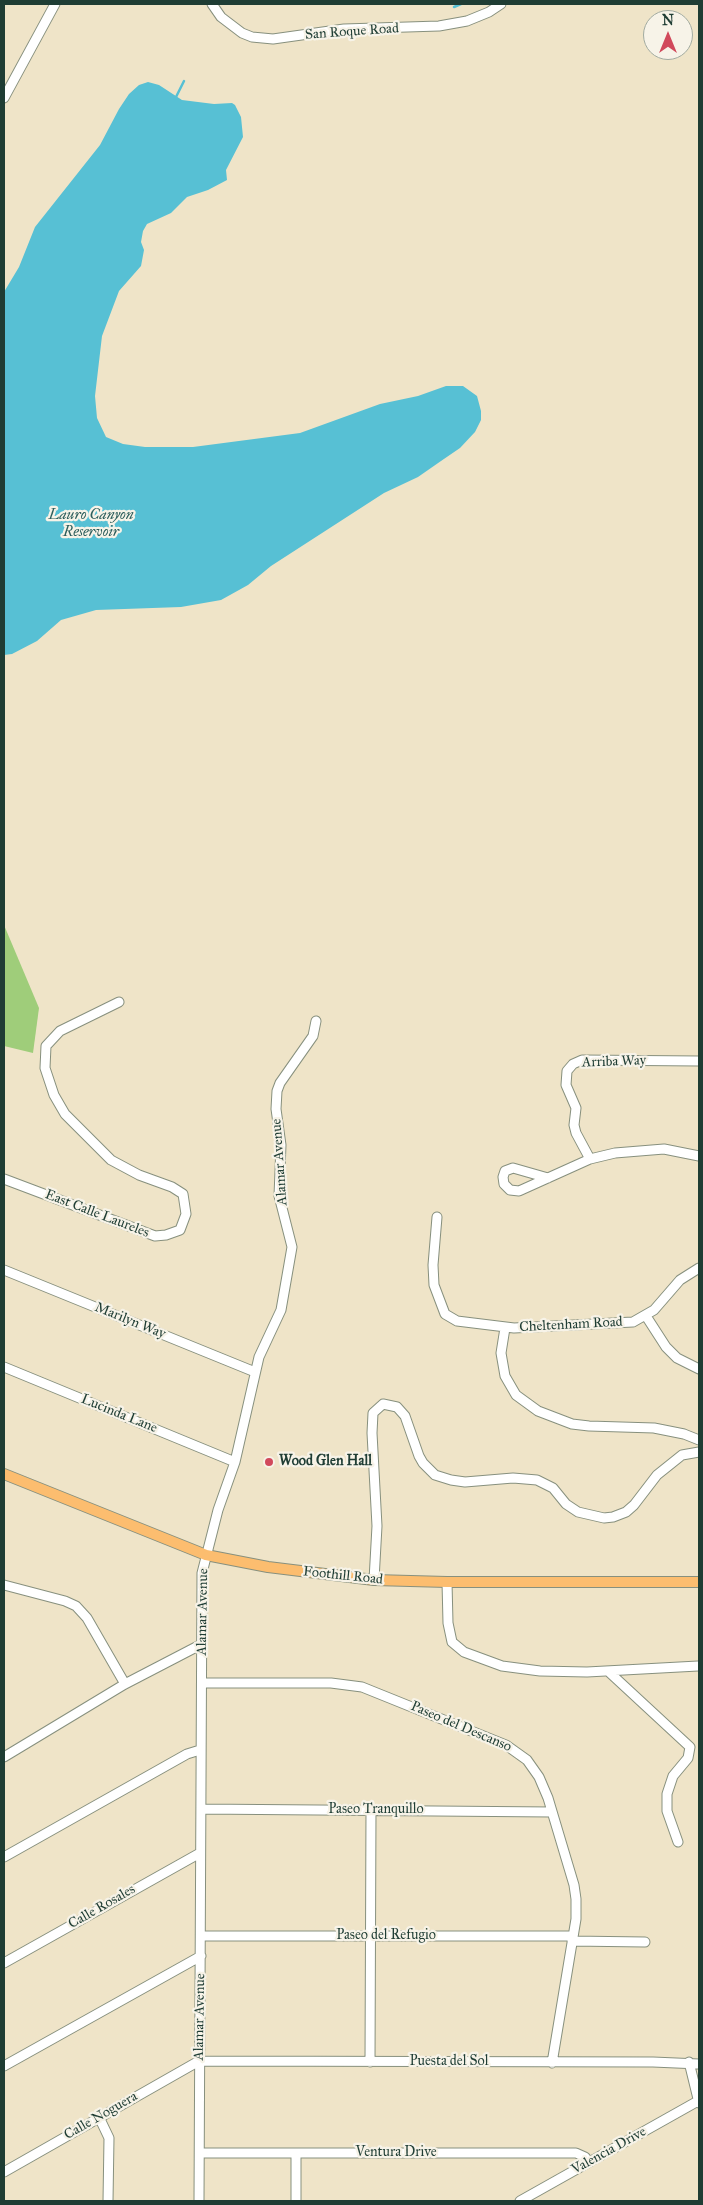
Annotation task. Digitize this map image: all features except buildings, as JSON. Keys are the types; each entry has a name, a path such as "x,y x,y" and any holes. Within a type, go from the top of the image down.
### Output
{"main road":[{"name":"Foothill Road","path":"4,1474 206,1555 275,1568 374,1580 447,1582 699,1582"}],"street":[{"path":"4,98 55,4"},
{"name":"San Roque Road","path":"212,4 221,17 242,33 252,37 268,39 344,29 439,26 466,21 489,12 501,4"},
{"name":"East Calle Laureles","path":"4,1179 155,1236 166,1235 180,1230 186,1214 183,1194 172,1187 139,1175 111,1160 65,1114 54,1095 45,1068 46,1046 60,1030 119,1002"},
{"name":"Alamar Avenue","path":"199,2201 202,1574 206,1555 235,1462 259,1357 281,1310 292,1247 279,1196 281,1145 276,1109 277,1091 280,1083 306,1047 316,1028 316,1021"},
{"name":"Arriba Way","path":"590,1159 576,1133 574,1125 576,1108 566,1085 567,1071 573,1064 582,1060 699,1060"},
{"path":"548,1178 590,1159 640,1149 664,1149 699,1156"},
{"path":"437,1217 433,1256 434,1285 445,1314 457,1321 505,1328"},
{"name":"Cheltenham Road","path":"699,1268 680,1280 658,1307 646,1316 633,1322 505,1328 501,1353 505,1376 516,1394 538,1411 572,1424 654,1428 684,1434 699,1440"},
{"name":"Marilyn Way","path":"4,1270 255,1372"},
{"path":"646,1316 666,1347 677,1358 699,1370"},
{"name":"Lucinda Lane","path":"4,1367 235,1462"},
{"path":"374,1580 377,1526 372,1433 373,1413 383,1404 396,1406 405,1416 419,1456 435,1475 465,1482 513,1478 537,1480 552,1488 566,1504 578,1512 604,1518 626,1512 634,1505 656,1475 682,1455 699,1452"},
{"path":"447,1582 449,1631 452,1642 460,1649 502,1666 540,1671 609,1672 648,1667 698,1666"},
{"path":"4,1585 65,1601 76,1606 87,1618 125,1684"},
{"path":"4,1757 125,1684 202,1644"},
{"path":"609,1672 690,1747 689,1754 672,1776 667,1794 667,1811 678,1842"},
{"name":"Paseo del Descanso","path":"202,1683 344,1684 374,1690 514,1749 535,1770 552,1812 574,1885 576,1919 552,2063"},
{"path":"4,1857 187,1754 200,1750"},
{"name":"Paseo Tranquillo","path":"201,1809 552,1812"},
{"path":"370,2062 371,1810"},
{"name":"Calle Rosales","path":"4,1963 200,1853"},
{"name":"Paseo del Refugio","path":"201,1936 370,1936 645,1942"},
{"path":"4,2066 200,1956"},
{"name":"Puesta del Sol","path":"199,2061 689,2062 699,2064"},
{"name":"Calle Noguera","path":"4,2172 199,2061"},
{"path":"689,2062 699,2102"},
{"name":"Valencia Drive","path":"520,2201 699,2102"},
{"path":"99,2117 109,2138 108,2201"},
{"name":"Ventura Drive","path":"200,2153 576,2153 589,2162"},
{"path":"296,2153 296,2201"}],"green space":[{"path":"4,925 39,1008 33,1053 4,1046"}],"water":[{"name":"Lauro Canyon Reservoir","path":"148,82 159,85 182,100 214,104 232,103 241,117 243,137 226,170 227,180 208,190 187,197 171,213 147,224 143,231 141,242 144,250 141,266 119,291 102,336 95,396 97,418 106,437 123,444 145,447 193,447 300,433 380,404 418,396 446,386 463,386 477,396 481,420 475,432 460,448 418,477 384,493 271,566 248,585 221,600 181,607 96,610 61,620 37,641 12,654 4,655 4,292 19,267 35,227 100,145 129,94 139,85"}],"waterway":[{"path":"454,7 461,4"},
{"path":"175,99 184,81"}],"place":[{"name":"Wood Glen Hall","path":"269,1462"}]}
